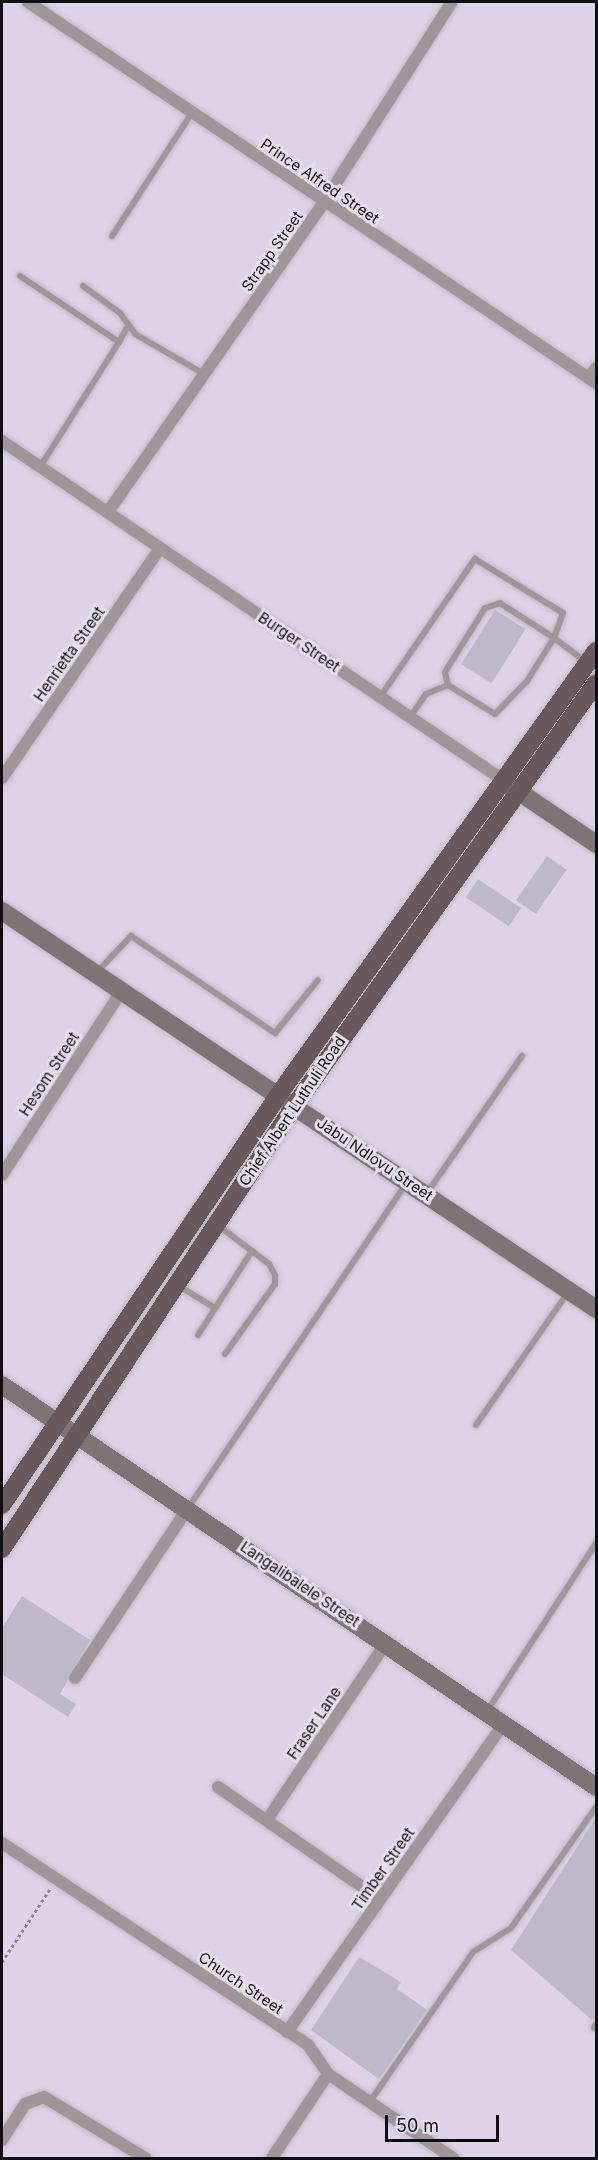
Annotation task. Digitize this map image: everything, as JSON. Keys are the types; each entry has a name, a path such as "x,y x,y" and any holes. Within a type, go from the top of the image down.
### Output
{"main road":[{"name":"Chief Albert Luthuli Road","path":"2,1549 294,1105 510,785 592,657"},
{"name":"Chief Albert Luthuli Road","path":"3,1499 279,1094 510,785 597,683"}],"street":[{"name":"Prince Alfred Street","path":"28,2 324,202 594,376"},
{"name":"Strapp Street","path":"108,512 324,202 452,2"},
{"name":"Burger Street","path":"2,441 597,844"},
{"name":"Henrietta Street","path":"2,778 160,548"},
{"name":"Jabu Ndlovu Street","path":"2,911 279,1094 597,1309"},
{"name":"Hesom Street","path":"2,1175 122,990"},
{"name":"Langalibalele Street","path":"2,1385 188,1508 597,1787"},
{"path":"75,1678 188,1508"},
{"name":"Fraser Lane","path":"267,1820 386,1643"},
{"name":"Timber Street","path":"287,2032 504,1723"},
{"path":"218,1787 380,1899"},
{"name":"Church Street","path":"2,1843 308,2045 328,2074 368,2104 453,2158"},
{"path":"272,2158 328,2074"},
{"path":"2,2140 25,2104 44,2097 145,2158"}],"lane":[{"path":"112,236 192,113"},
{"path":"20,276 119,342"},
{"path":"83,286 120,313 128,326 204,374"},
{"path":"40,467 128,326"},
{"path":"380,697 475,559 563,613 554,638 499,713 448,685"},
{"path":"448,685 446,667 489,605 500,603 554,638 592,657"},
{"path":"410,717 426,694 448,685"},
{"path":"96,974 131,936 275,1033 318,980"},
{"path":"427,1194 522,1056"},
{"path":"188,1508 408,1181"},
{"path":"216,1224 269,1264 275,1284 225,1354"},
{"path":"198,1335 252,1251"},
{"path":"176,1284 215,1308"},
{"path":"476,1425 569,1290"},
{"path":"487,1711 597,1543"},
{"path":"368,2104 473,1953 511,1928 597,1807"}],"path":[{"path":"2,1962 57,1878"}],"shaded area":[{"path":"2,2 596,2 596,2158 2,2158"}],"building":[{"path":"495,610 526,629 492,683 461,664"},
{"path":"547,856 567,870 536,914 516,900"},
{"path":"478,879 521,908 509,926 466,897"},
{"path":"22,1596 90,1640 60,1694 76,1704 68,1717 2,1674 2,1628"},
{"path":"597,1816 597,2019 592,2020 511,1950"},
{"path":"359,1957 401,1982 397,1989 427,2010 379,2079 311,2030"}]}
